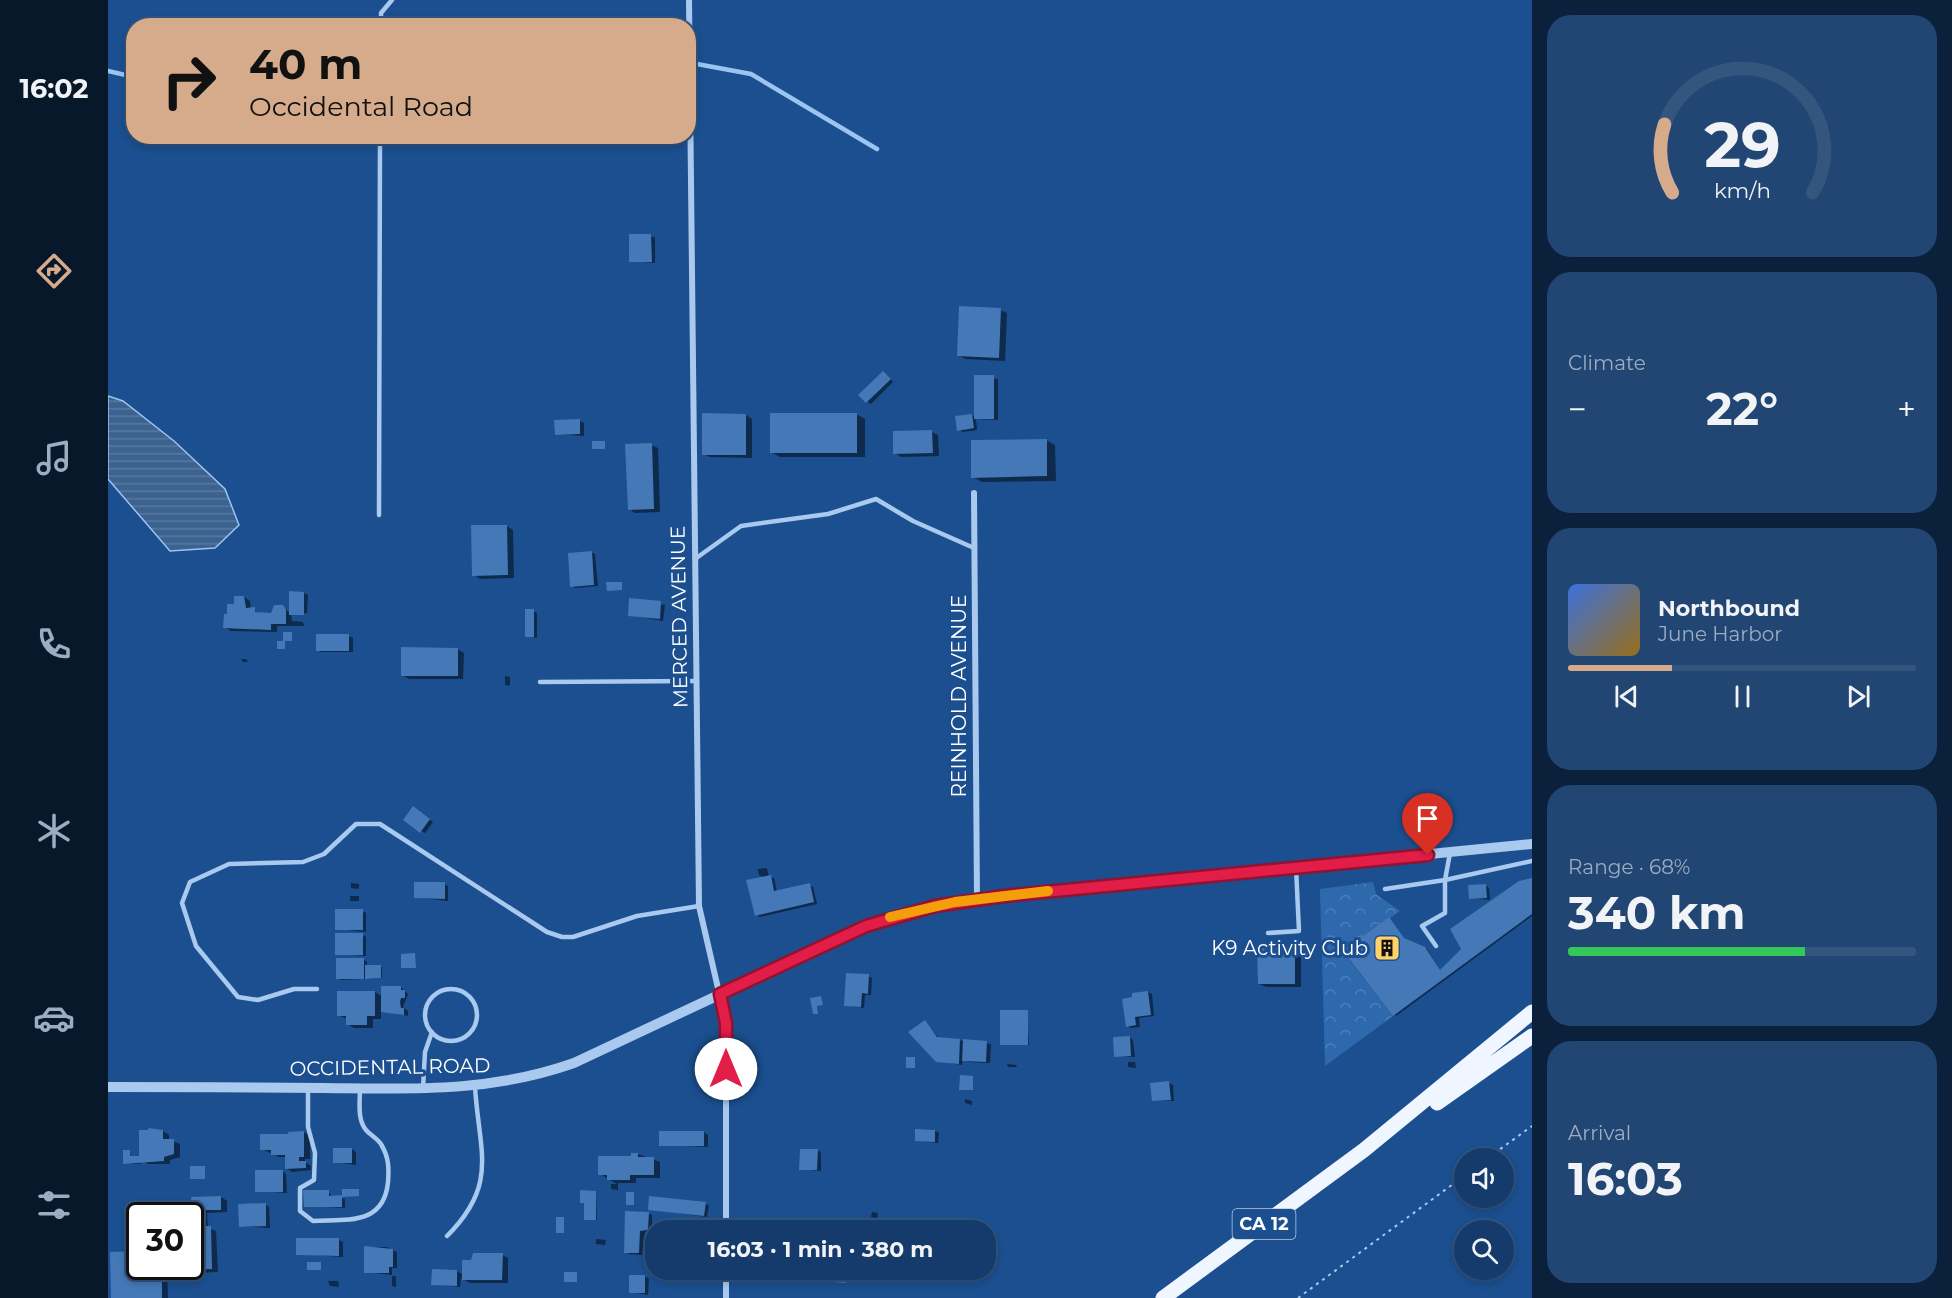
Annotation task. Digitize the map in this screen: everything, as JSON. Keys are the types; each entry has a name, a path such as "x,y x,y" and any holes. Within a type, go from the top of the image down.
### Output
{"main road":[{"name":"CA 12","path":"1364,1150 1532,1012"},
{"name":"CA 12","path":"1163,1298 1364,1150 1532,1036"}],"street":[{"name":"MERCED AVENUE","path":"689,0 689,18"},
{"name":"MERCED AVENUE","path":"691,144 699,906 726,1023 726,1220"},
{"name":"REINHOLD AVENUE","path":"974,493 977,899"},
{"name":"OCCIDENTAL ROAD","path":"108,1087 423,1089 475,1087 534,1076 574,1063 888,918 935,906 977,899 1532,844"},
{"path":"726,1280 726,1298"}],"lane":[{"path":"381,18 381,13 392,0"},
{"path":"379,515 380,144"},
{"path":"695,559 741,526 828,514 876,499 913,521 975,548"},
{"path":"540,682 697,681"},
{"path":"318,989 294,989 258,1000 238,997 196,946 182,903 190,882 229,864 303,862 324,854 356,824 380,824 547,932 562,937 573,937 603,925 638,916 699,906"},
{"path":"1436,946 1422,926 1445,913 1445,880 1449,853"},
{"path":"1385,889 1445,880 1532,861"},
{"path":"1268,933 1299,932 1296,868"},
{"path":"423,1089 425,1052 432,1032 425,1019 425,1010 434,996 449,989 465,993 472,999 477,1016 471,1032 456,1040 448,1041 432,1032"},
{"path":"447,1236 465,1218 477,1197 482,1180 475,1087"},
{"path":"308,1088 308,1127 315,1153 314,1180 300,1188 300,1211 313,1221 363,1218 380,1208 386,1196 387,1156 381,1144 363,1124 360,1112 360,1088"}],"path":[{"path":"1502,1148 1532,1126"},
{"path":"1298,1298 1454,1183"}],"green space":[{"path":"1373,882 1376,894 1400,911 1343,952 1393,1016 1325,1066 1320,889"}],"shaded area":[{"path":"108,396 123,401 174,441 225,489 239,525 215,548 170,551 108,479"}],"building":[{"path":"629,234 651,234 652,262 629,262"},
{"path":"959,306 1001,308 999,358 957,356"},
{"path":"883,371 891,379 866,403 858,395"},
{"path":"974,375 994,375 994,419 974,419"},
{"path":"702,413 746,414 746,455 702,455"},
{"path":"770,413 857,413 857,453 770,453"},
{"path":"972,414 974,428 957,431 955,416"},
{"path":"580,419 580,434 555,435 554,420"},
{"path":"932,430 933,453 893,454 893,431"},
{"path":"1047,439 1047,476 971,478 971,440"},
{"path":"592,441 605,441 605,449 592,449"},
{"path":"652,443 654,509 628,510 625,444"},
{"path":"471,525 507,525 508,575 472,576"},
{"path":"592,551 594,585 570,587 568,553"},
{"path":"606,582 622,582 622,590 607,591"},
{"path":"289,591 304,592 304,615 289,615"},
{"path":"234,596 244,596 246,608 255,607 255,612 271,613 274,605 283,605 286,610 286,624 271,624 271,630 223,628 227,604 234,604"},
{"path":"629,598 661,601 660,619 628,616"},
{"path":"525,609 534,609 534,637 525,637"},
{"path":"283,632 292,632 292,641 285,641 285,649 277,649 277,641 283,641"},
{"path":"316,634 349,634 349,651 316,651"},
{"path":"401,647 458,648 458,676 401,676"},
{"path":"413,806 430,819 420,833 403,820"},
{"path":"771,875 774,891 810,883 814,902 755,916 746,880"},
{"name":"K9 Activity Club","path":"1532,878 1532,914 1393,1016 1343,951 1389,917 1404,938 1425,947 1440,970 1461,949 1450,929 1519,881"},
{"path":"414,882 445,882 445,899 414,898"},
{"path":"1486,884 1487,898 1469,899 1468,885"},
{"path":"335,909 363,909 363,930 335,930"},
{"path":"335,933 363,933 363,955 335,955"},
{"path":"1295,947 1295,984 1258,984 1257,948"},
{"path":"415,953 416,968 401,968 401,954"},
{"path":"336,958 364,958 364,979 336,979"},
{"path":"365,965 381,965 381,978 365,979"},
{"path":"846,973 869,974 868,994 862,993 861,1007 844,1006"},
{"path":"381,986 401,986 401,990 405,990 405,998 401,998 400,1002 401,1008 404,1008 404,1015 381,1012"},
{"path":"337,991 375,991 375,1016 367,1016 367,1025 346,1025 346,1016 337,1016"},
{"path":"1148,991 1151,1015 1135,1017 1136,1025 1126,1027 1122,999 1132,997 1132,993"},
{"path":"821,996 823,1005 817,1006 818,1014 813,1014 810,998"},
{"path":"1000,1010 1028,1010 1028,1045 1000,1045"},
{"path":"925,1020 937,1037 960,1039 959,1064 936,1062 908,1032"},
{"path":"1130,1036 1131,1056 1114,1057 1113,1037"},
{"path":"963,1039 987,1041 986,1062 962,1061"},
{"path":"906,1057 915,1057 915,1068 906,1068"},
{"path":"960,1075 973,1076 973,1090 959,1090"},
{"path":"1169,1081 1171,1100 1152,1101 1150,1083"},
{"path":"148,1128 163,1130 163,1139 174,1139 174,1154 164,1157 164,1161 123,1164 123,1150 130,1150 130,1156 139,1156 139,1130 148,1130"},
{"path":"915,1129 935,1130 935,1142 915,1141"},
{"path":"304,1131 304,1157 299,1157 299,1161 306,1161 306,1168 285,1169 285,1155 271,1155 271,1150 260,1150 260,1134 288,1134 288,1132"},
{"path":"659,1131 704,1131 704,1146 659,1146"},
{"path":"333,1148 352,1148 352,1163 333,1163"},
{"path":"800,1149 818,1149 817,1170 799,1170"},
{"path":"631,1153 638,1153 638,1157 654,1157 654,1175 630,1175 630,1180 607,1180 607,1175 598,1175 598,1156 631,1156"},
{"path":"190,1166 205,1166 205,1179 190,1179"},
{"path":"255,1170 283,1170 283,1192 255,1192"},
{"path":"342,1189 359,1189 359,1196 342,1197"},
{"path":"303,1190 329,1190 329,1196 342,1195 342,1207 304,1207"},
{"path":"580,1190 596,1191 596,1220 584,1220 584,1203 580,1203"},
{"path":"626,1192 634,1192 634,1205 626,1205"},
{"path":"221,1196 221,1210 204,1210 204,1202 191,1202 191,1197"},
{"path":"649,1196 706,1202 704,1216 648,1210"},
{"path":"266,1203 266,1226 239,1227 238,1204"},
{"path":"625,1211 649,1212 649,1220 645,1220 645,1230 640,1231 639,1253 624,1253"},
{"path":"556,1217 564,1217 564,1233 556,1233"},
{"path":"204,1226 211,1226 212,1269 204,1269"},
{"path":"296,1238 339,1238 339,1256 296,1255"},
{"path":"364,1246 393,1249 393,1267 389,1267 389,1273 364,1273"},
{"path":"126,1251 126,1280 162,1280 162,1298 111,1298 110,1252"},
{"path":"473,1253 503,1253 502,1280 462,1280 462,1260 471,1260"},
{"path":"307,1262 321,1262 321,1270 307,1270"},
{"path":"432,1269 457,1270 457,1286 431,1285"},
{"path":"564,1272 577,1272 577,1282 564,1282"},
{"path":"629,1275 645,1275 645,1293 629,1293"},
{"path":"831,1280 846,1280 846,1283 831,1282"}],"waterway":[{"path":"697,64 751,74 877,149"},
{"path":"108,71 126,75"}],"slow traffic":[{"path":"890,917 912,910 955,902 1048,891"}],"place":[{"name":"K9 Activity Club","path":"1387,948"}],"route":[{"path":"726,1069 726,1023 720,994 866,926 912,910 1004,896 1428,855"}]}
